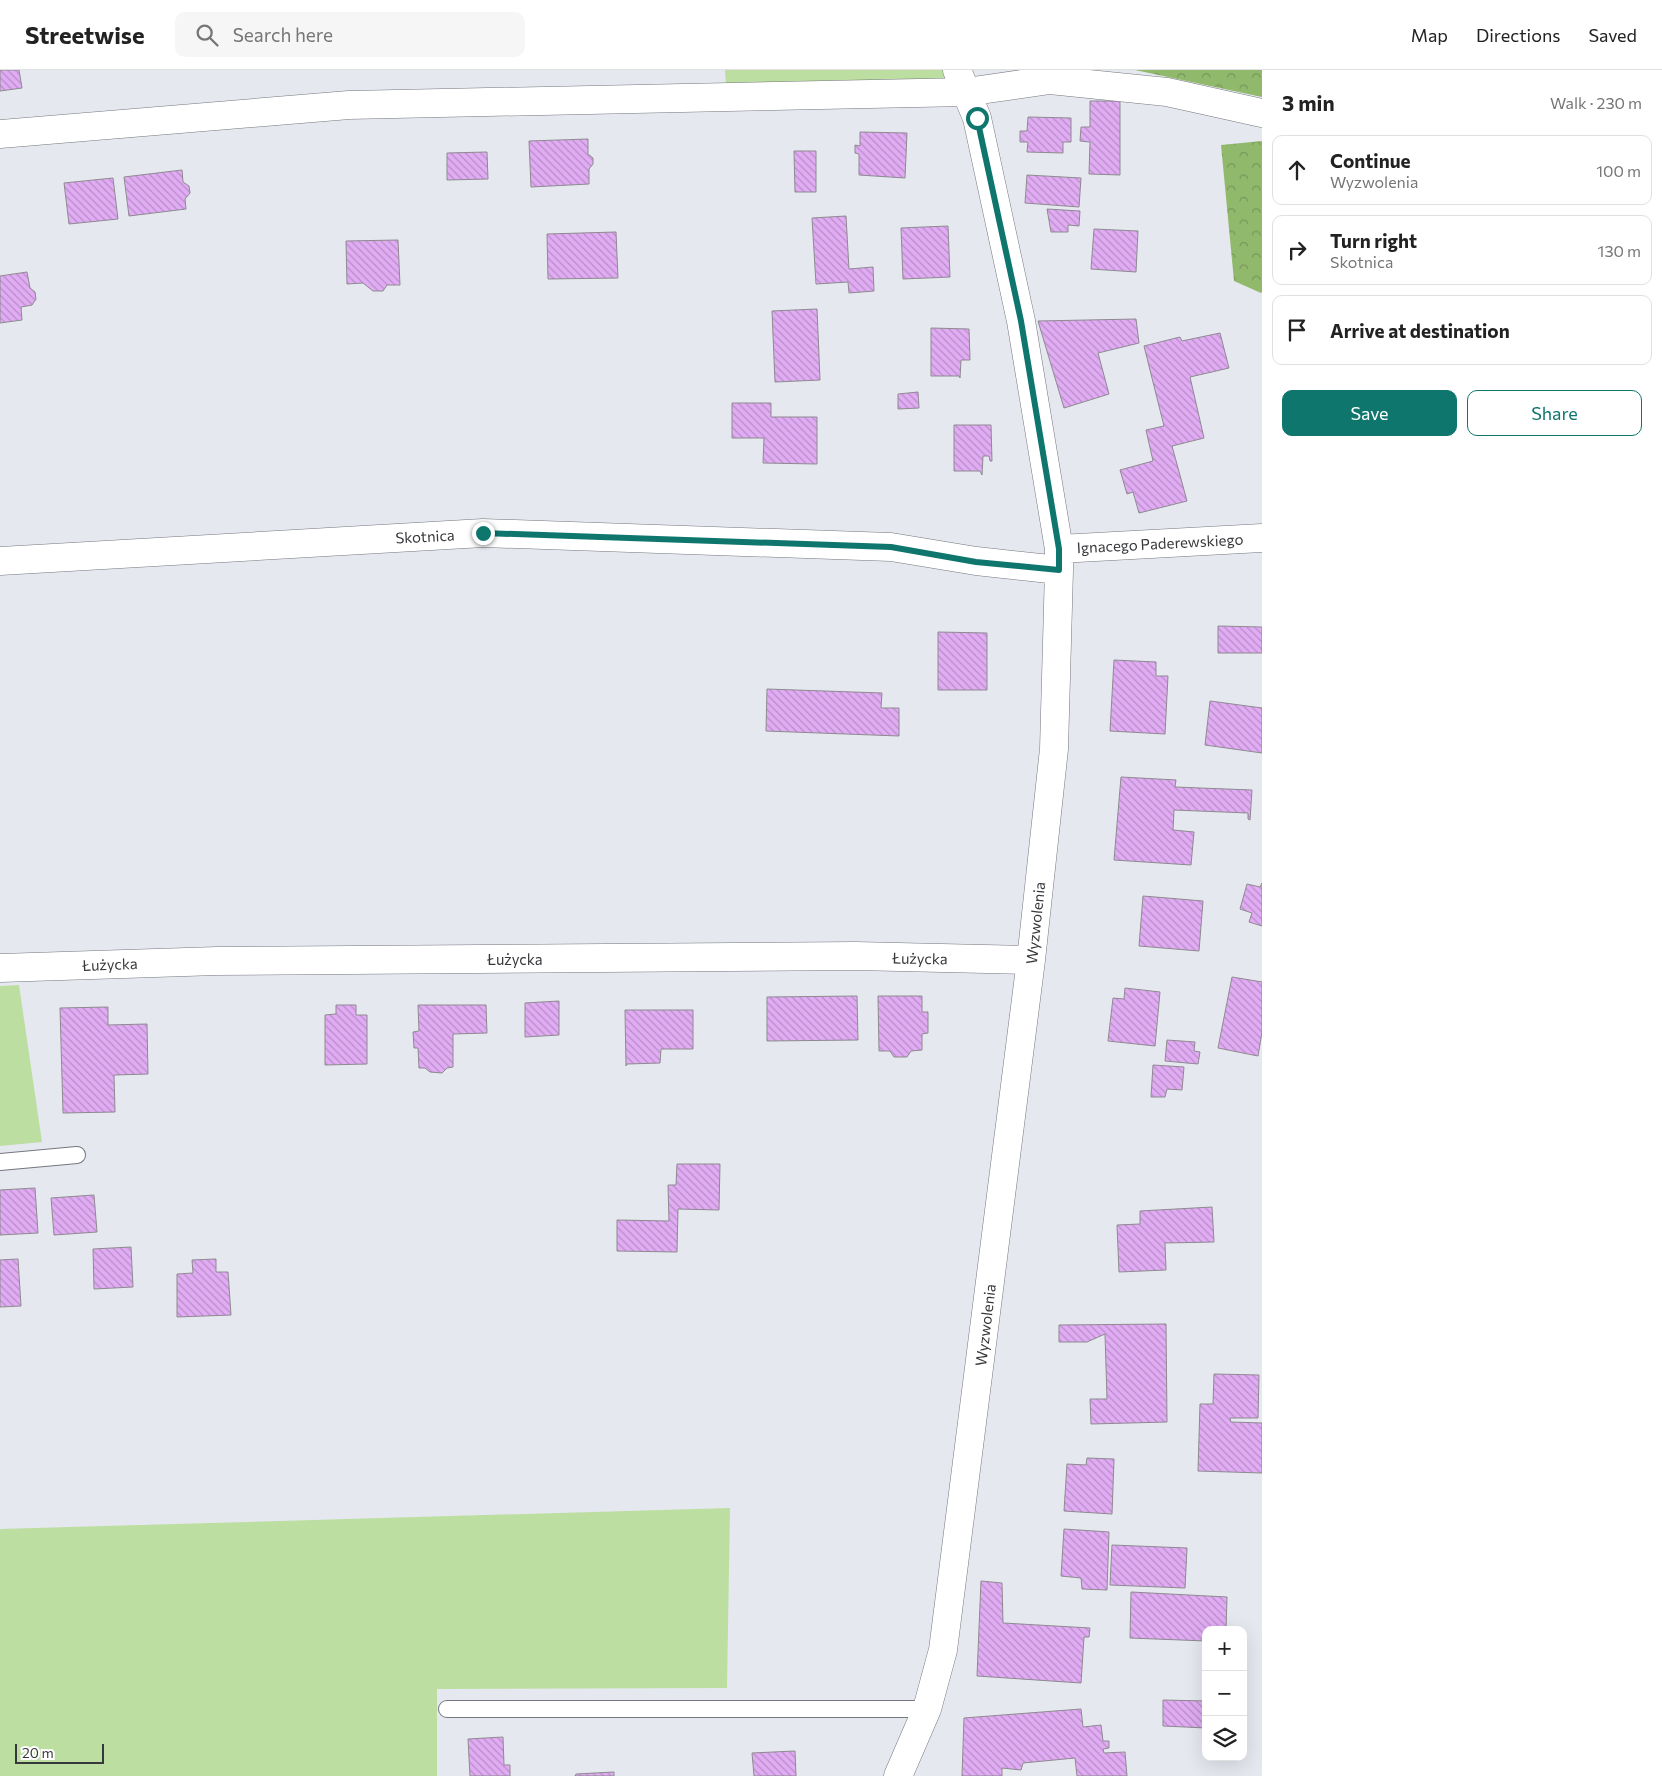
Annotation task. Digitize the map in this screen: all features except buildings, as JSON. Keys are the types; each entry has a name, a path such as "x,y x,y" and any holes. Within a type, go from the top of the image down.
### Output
{"street":[{"path":"0,134 348,105 961,81 1050,80 1167,92 1262,113"},
{"name":"Wyzwolenia","path":"898,1776 928,1709 944,1650 1031,960 1054,749 1059,560 1021,321 977,118 961,81"},
{"name":"Skotnica","path":"0,561 29,557 483,533 891,547 976,562 1059,560"},
{"name":"Ignacego Paderewskiego","path":"1059,560 1262,538"},
{"name":"Łużycka","path":"0,968 247,960 855,956 1031,960"}],"lane":[{"path":"0,1162 77,1155"},
{"path":"447,1709 928,1709"}],"green space":[{"path":"725,70 944,70 949,80 726,85"},
{"path":"1135,70 1262,70 1262,97"},
{"path":"1262,141 1261,293 1234,281 1221,145"},
{"path":"19,985 42,1142 0,1146 0,986"},
{"path":"730,1508 727,1688 437,1689 437,1776 0,1776 0,1529"}],"route":[{"path":"483,533 891,547 976,562 1059,570 1059,549 1021,321 977,118"}]}
